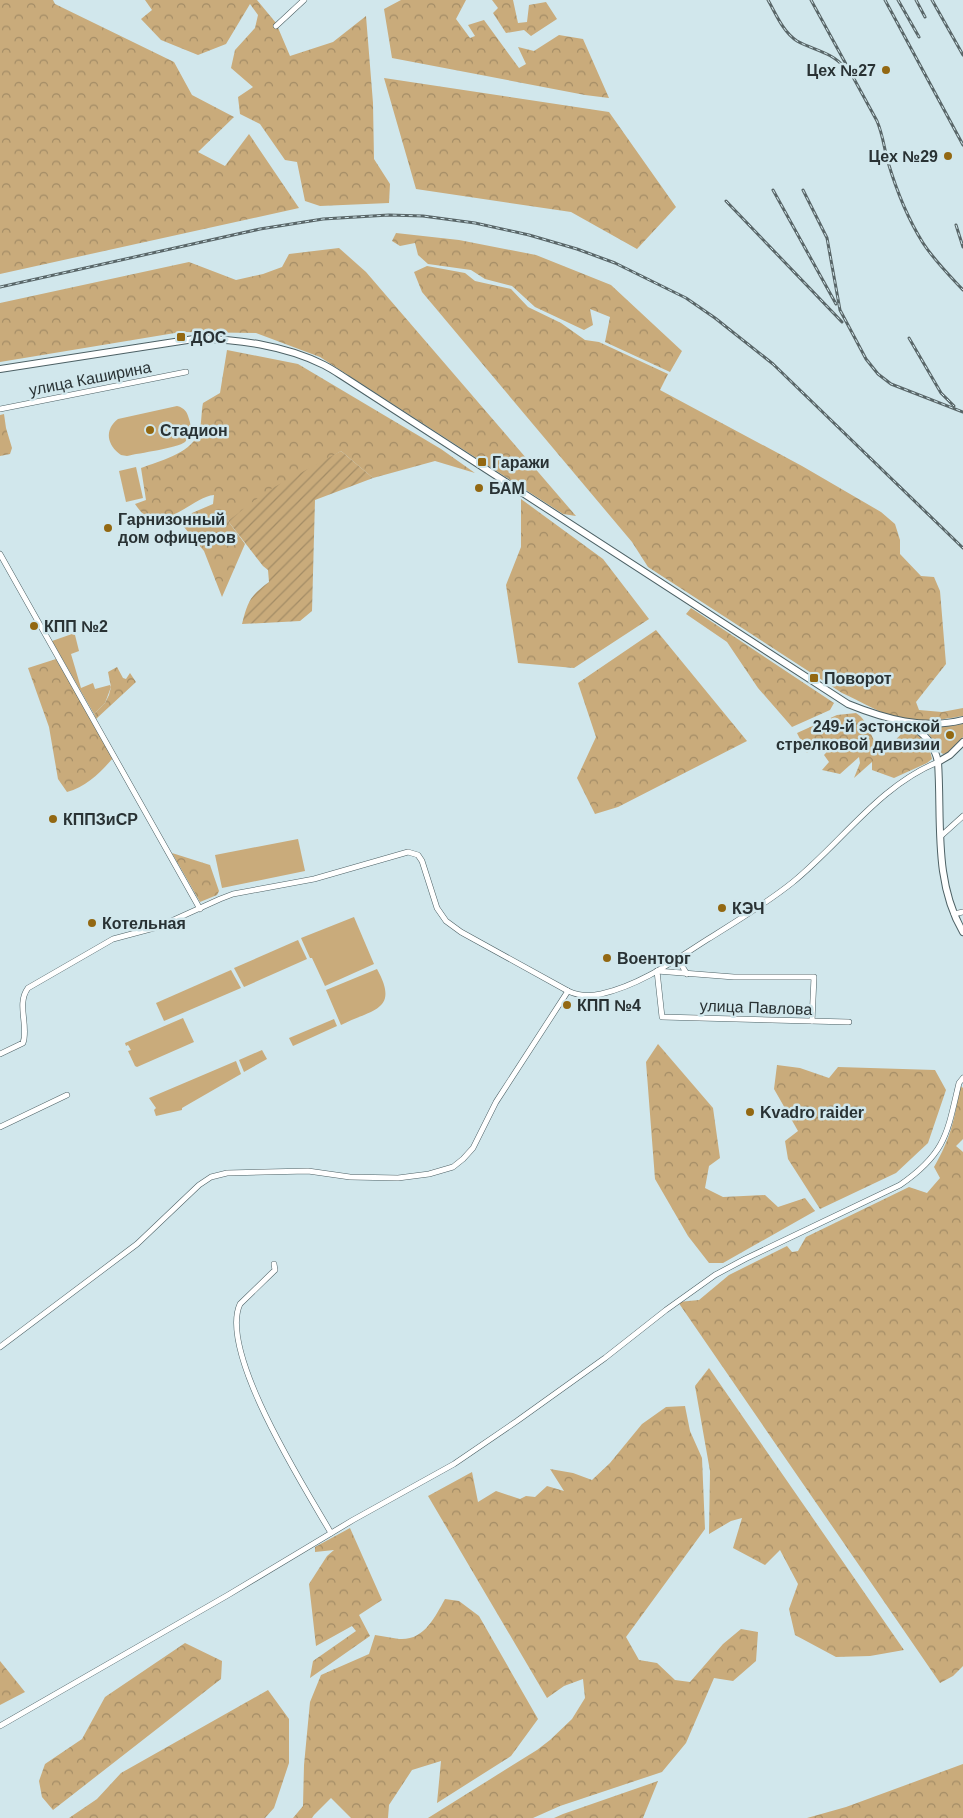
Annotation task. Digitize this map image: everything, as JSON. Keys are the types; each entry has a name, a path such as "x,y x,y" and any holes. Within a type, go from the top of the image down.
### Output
{"main road":[{"path":"0,369 194,339 255,344 296,353 323,364 347,379 836,698 863,711 908,722 926,725 963,720"},
{"path":"908,722 928,738 934,748 938,762 942,872 954,914 963,932"},
{"path":"938,762 950,755 963,742"}],"street":[{"path":"276,26 304,0"},
{"name":"улица Каширина","path":"0,409 186,372"},
{"path":"0,554 200,909"},
{"path":"0,1054 24,1043 24,996 32,984 113,940 158,928 233,894 314,880 408,852 418,855 422,861 437,908 446,921 461,932 568,991 584,996 602,994 624,987 657,971 769,900 794,881 883,796 918,771 938,762"},
{"path":"941,836 963,816"},
{"path":"954,914 963,912"},
{"path":"677,958 687,974"},
{"path":"657,971 734,977 814,977 812,1021"},
{"name":"улица Павлова","path":"657,971 662,1017 849,1022"},
{"path":"0,1346 137,1244 199,1185 211,1177 228,1173 308,1171 350,1177 398,1178 429,1174 453,1167 463,1160 473,1148 496,1102 568,991"},
{"path":"0,1726 461,1459 605,1358 658,1316 715,1275 900,1185 920,1171 938,1151 950,1124 959,1083 963,1078"},
{"path":"0,1128 67,1095"},
{"path":"274,1264 275,1270 240,1304 236,1312 235,1326 242,1359 260,1404 331,1533"}],"green space":[{"path":"0,0 53,0 55,4 174,62 192,95 234,117 198,152 225,166 249,134 299,208 0,274"},
{"path":"145,0 257,0 276,23 290,56 333,42 366,16 373,103 374,159 390,184 389,203 320,206 305,201 297,162 285,160 260,124 240,114 238,97 253,87 231,68 235,50 255,28 258,15 250,4 226,44 198,55 161,40 141,19 152,10"},
{"path":"401,0 466,0 456,19 470,38 475,36 468,25 484,20 519,68 526,64 518,47 534,51 559,35 583,39 609,98 392,58 384,9"},
{"path":"492,0 513,0 518,23 527,22 529,5 546,2 557,19 531,36 524,30 506,33 493,13 498,8"},
{"path":"384,78 609,112 676,207 637,249 571,212 416,189"},
{"path":"396,233 459,240 536,255 611,285 682,351 670,372 605,342 610,317 590,309 593,325 584,330 535,307 512,286 485,279 471,270 428,264 418,255 415,243 400,246 392,241"},
{"path":"339,248 366,272 576,516 563,514 320,357 256,333 181,332 0,362 0,303 189,262 236,280 263,274 282,267 289,254"},
{"path":"427,266 465,273 475,281 511,289 528,307 561,323 585,340 599,342 668,374 660,390 802,466 881,512 895,524 900,540 900,554 921,576 934,577 940,591 946,664 916,702 919,710 942,712 963,708 963,716 910,721 896,718 873,708 842,693 648,567 632,542 422,292 414,272"},
{"path":"227,350 298,364 441,449 475,473 435,461 373,478 341,451 228,521 245,544 222,597 204,551 184,527 192,513 213,504 214,495 199,500 164,518 155,519 146,516 135,504 146,500 141,468 181,452 198,435 203,403 220,393"},
{"name":"Стадион","path":"177,406 185,411 190,422 190,434 185,442 167,448 127,456 121,455 116,451 110,442 109,433 118,419"},
{"path":"4,414 12,448 10,454 0,456 0,415"},
{"path":"341,451 373,478 315,500 312,611 300,621 242,624 251,600 269,582 268,570 228,521 267,491"},
{"path":"136,467 143,498 126,502 119,471"},
{"path":"521,499 603,559 649,619 574,668 518,663 506,585 521,547"},
{"path":"691,608 834,703 830,710 792,727 758,688 727,642 686,614"},
{"path":"656,630 747,741 618,807 595,814 577,778 596,737 578,683"},
{"path":"72,634 75,635 79,651 71,654 81,688 93,683 95,689 110,685 111,687 105,703 94,714 52,641"},
{"path":"56,659 113,758 92,779 80,787 67,792 58,779 49,727 28,668"},
{"path":"117,667 123,678 126,679 130,673 136,682 96,719 94,714 105,703 109,695 111,687 108,672"},
{"path":"856,713 864,721 879,748 884,752 906,729 924,740 929,747 932,759 894,778 872,770 872,762 854,778 860,763 859,757 840,774 822,770 829,762 824,755 838,740 815,739 807,753 797,733 837,715"},
{"path":"963,724 963,737 947,753 943,754 938,750 926,729"},
{"path":"298,839 305,871 222,888 215,855"},
{"path":"172,853 210,865 219,891 217,895 200,902"},
{"path":"354,917 374,964 325,986 301,938"},
{"path":"298,940 307,959 244,987 234,968"},
{"path":"377,969 383,983 384,1001 372,1011 341,1025 326,990"},
{"path":"231,970 241,988 164,1021 156,1003"},
{"path":"183,1018 194,1042 137,1067 135,1066 128,1051 131,1050 125,1043"},
{"path":"334,1019 337,1026 293,1046 289,1038"},
{"path":"658,1044 713,1108 720,1158 709,1166 705,1188 723,1197 765,1195 778,1207 805,1198 815,1211 723,1263 709,1263 688,1236 655,1179 646,1062"},
{"path":"262,1050 267,1059 244,1072 239,1060"},
{"path":"236,1061 241,1074 182,1108 182,1110 156,1116 154,1110 156,1108 149,1098"},
{"path":"777,1065 800,1068 829,1078 838,1067 935,1070 946,1090 928,1143 896,1173 820,1209 788,1159 785,1141 798,1131 774,1089"},
{"path":"960,1085 963,1088 963,1139 956,1146 963,1152 963,1666 953,1676 940,1683 678,1302 699,1300 729,1275 787,1246 792,1252 798,1251 806,1237 909,1187 927,1193 940,1178 934,1167 945,1147 956,1108"},
{"path":"709,1368 904,1650 870,1656 836,1657 795,1635 789,1609 798,1584 780,1550 765,1565 733,1548 742,1518 731,1521 709,1534 710,1471 695,1386"},
{"path":"685,1406 690,1431 702,1458 705,1529 626,1637 639,1660 657,1663 675,1680 690,1682 723,1644 741,1629 758,1632 756,1661 733,1681 714,1678 686,1743 662,1772 560,1806 533,1818 428,1818 537,1750 572,1719 585,1698 583,1679 564,1686 547,1698 428,1496 472,1472 478,1502 496,1491 520,1499 526,1496 535,1497 547,1486 564,1491 550,1469 573,1473 592,1480 610,1463 642,1424 666,1407"},
{"path":"350,1528 382,1600 359,1615 370,1636 310,1678 313,1661 356,1631 352,1626 316,1646 309,1584 327,1556 334,1550 315,1552 315,1547"},
{"path":"445,1599 459,1601 479,1616 538,1719 511,1756 437,1803 441,1761 412,1770 389,1805 388,1818 351,1818 331,1798 312,1818 293,1818 303,1806 304,1765 310,1702 321,1675 369,1654 375,1635 408,1639 422,1632 433,1620"},
{"path":"185,1643 222,1661 221,1679 53,1810 42,1797 39,1781 45,1764 82,1739 105,1697"},
{"path":"0,1661 25,1692 0,1705"},
{"path":"268,1690 289,1719 289,1763 274,1808 265,1818 69,1818 97,1799 121,1773"},
{"path":"963,1764 963,1818 807,1818 846,1807"},
{"path":"658,1781 643,1818 554,1818 563,1814"}],"railway":[{"path":"768,0 780,22 792,37 834,58 844,67"},
{"path":"811,0 877,121 895,183 912,224 932,255 963,290"},
{"path":"885,0 963,145"},
{"path":"898,0 919,37"},
{"path":"916,0 925,17"},
{"path":"932,0 963,55"},
{"path":"773,190 836,304"},
{"path":"803,190 827,238 840,310 866,359 878,374 891,384 963,412"},
{"path":"726,201 842,322"},
{"path":"0,287 260,229 323,219 389,215 423,216 475,223 529,235 577,249 615,263 686,298 715,318 773,364 963,548"},
{"path":"956,225 963,247"},
{"path":"909,338 941,393 954,406"}],"place":[{"name":"Цех №27","path":"886,70"},
{"name":"Цех №29","path":"948,156"},
{"name":"ДОС","path":"181,337"},
{"name":"Стадион","path":"150,430"},
{"name":"Гаражи","path":"482,462"},
{"name":"БАМ","path":"479,488"},
{"name":"Гарнизонный дом офицеров","path":"108,528"},
{"name":"КПП №2","path":"34,626"},
{"name":"Поворот","path":"814,678"},
{"name":"249-й эстонской стрелковой дивизии","path":"950,735"},
{"name":"КППЗиСР","path":"53,819"},
{"name":"КЭЧ","path":"722,908"},
{"name":"Котельная","path":"92,923"},
{"name":"Военторг","path":"607,958"},
{"name":"КПП №4","path":"567,1005"},
{"name":"Kvadro raider","path":"750,1112"}]}
